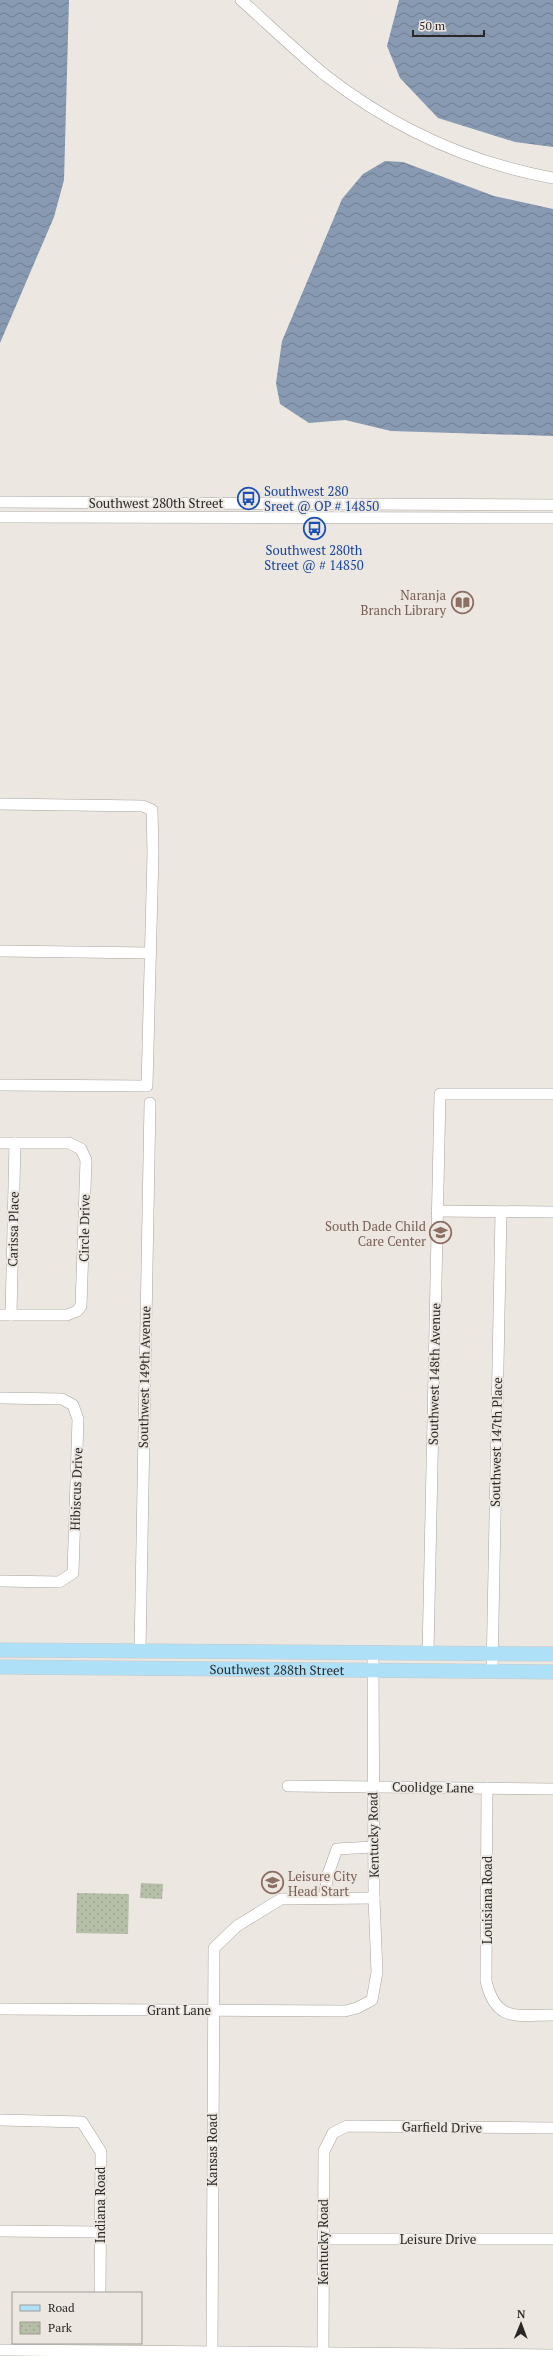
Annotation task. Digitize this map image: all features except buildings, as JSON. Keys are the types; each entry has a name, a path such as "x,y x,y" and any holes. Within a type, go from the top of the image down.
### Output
{"main road":[{"name":"Southwest 288th Street","path":"0,1650 553,1654"},
{"name":"Southwest 288th Street","path":"0,1667 553,1672"}],"street":[{"path":"241,0 326,75 368,105 405,127 475,157 508,168 553,178"},
{"name":"Southwest 280th Street","path":"0,502 553,505"},
{"path":"30,502 31,517"},
{"path":"153,503 154,518"},
{"path":"262,504 263,518"},
{"path":"351,504 351,519"},
{"name":"Southwest 280th Street","path":"0,517 351,519 553,518"},
{"path":"0,804 143,806 152,810 147,1086 0,1084"},
{"path":"0,951 150,953"},
{"name":"Southwest 148th Avenue","path":"428,1653 440,1094 553,1094"},
{"name":"Southwest 149th Avenue","path":"140,1651 150,1103"},
{"name":"Circle Drive","path":"0,1143 69,1143 77,1146 83,1152 86,1160 83,1300 77,1311 67,1316 6,1315"},
{"name":"Carissa Place","path":"6,1315 15,1143"},
{"path":"437,1211 553,1212"},
{"name":"Southwest 147th Place","path":"492,1672 501,1212"},
{"name":"Hibiscus Drive","path":"0,1398 62,1399 73,1405 78,1419 73,1573 59,1582 0,1581"},
{"name":"Kentucky Road","path":"358,2008 372,2000 377,1972 373,1847 373,1653"},
{"name":"Coolidge Lane","path":"288,1786 553,1788"},
{"name":"Louisiana Road","path":"487,1788 486,1981 490,1998 497,2009 511,2014 553,2015"},
{"path":"373,1847 337,1849 328,1874 324,1898 374,1898"},
{"name":"Kansas Road","path":"212,2353 214,1948 237,1926 281,1899 324,1898"},
{"name":"Grant Lane","path":"0,2009 345,2011 358,2008"},
{"name":"Indiana Road","path":"0,2120 82,2122 100,2152 100,2292"},
{"name":"Garfield Drive","path":"333,2133 347,2126 553,2128"},
{"name":"Kentucky Road","path":"323,2353 324,2151 333,2133"},
{"path":"0,2231 100,2232"},
{"name":"Leisure Drive","path":"323,2239 553,2239"},
{"path":"0,2350 100,2347 212,2353 553,2355"}],"green space":[{"path":"141,1883 163,1884 162,1899 140,1898"},
{"path":"77,1893 129,1894 128,1934 76,1933"}],"water":[{"path":"0,0 69,0 64,180 54,217 0,343"},
{"path":"399,0 553,0 553,147 515,142 438,118 400,78 387,46"},
{"path":"385,161 403,162 494,196 553,209 553,436 391,431 345,420 309,423 280,404 276,383 282,341 342,199 363,174"}],"place":[{"name":"Southwest 280 Sreet @ OP # 14850","path":"249,498"},
{"name":"Southwest 280th Street @ # 14850","path":"314,528"},
{"name":"Naranja Branch Library","path":"462,602"},
{"name":"South Dade Child Care Center","path":"441,1233"},
{"name":"Leisure City Head Start","path":"272,1883"}]}
